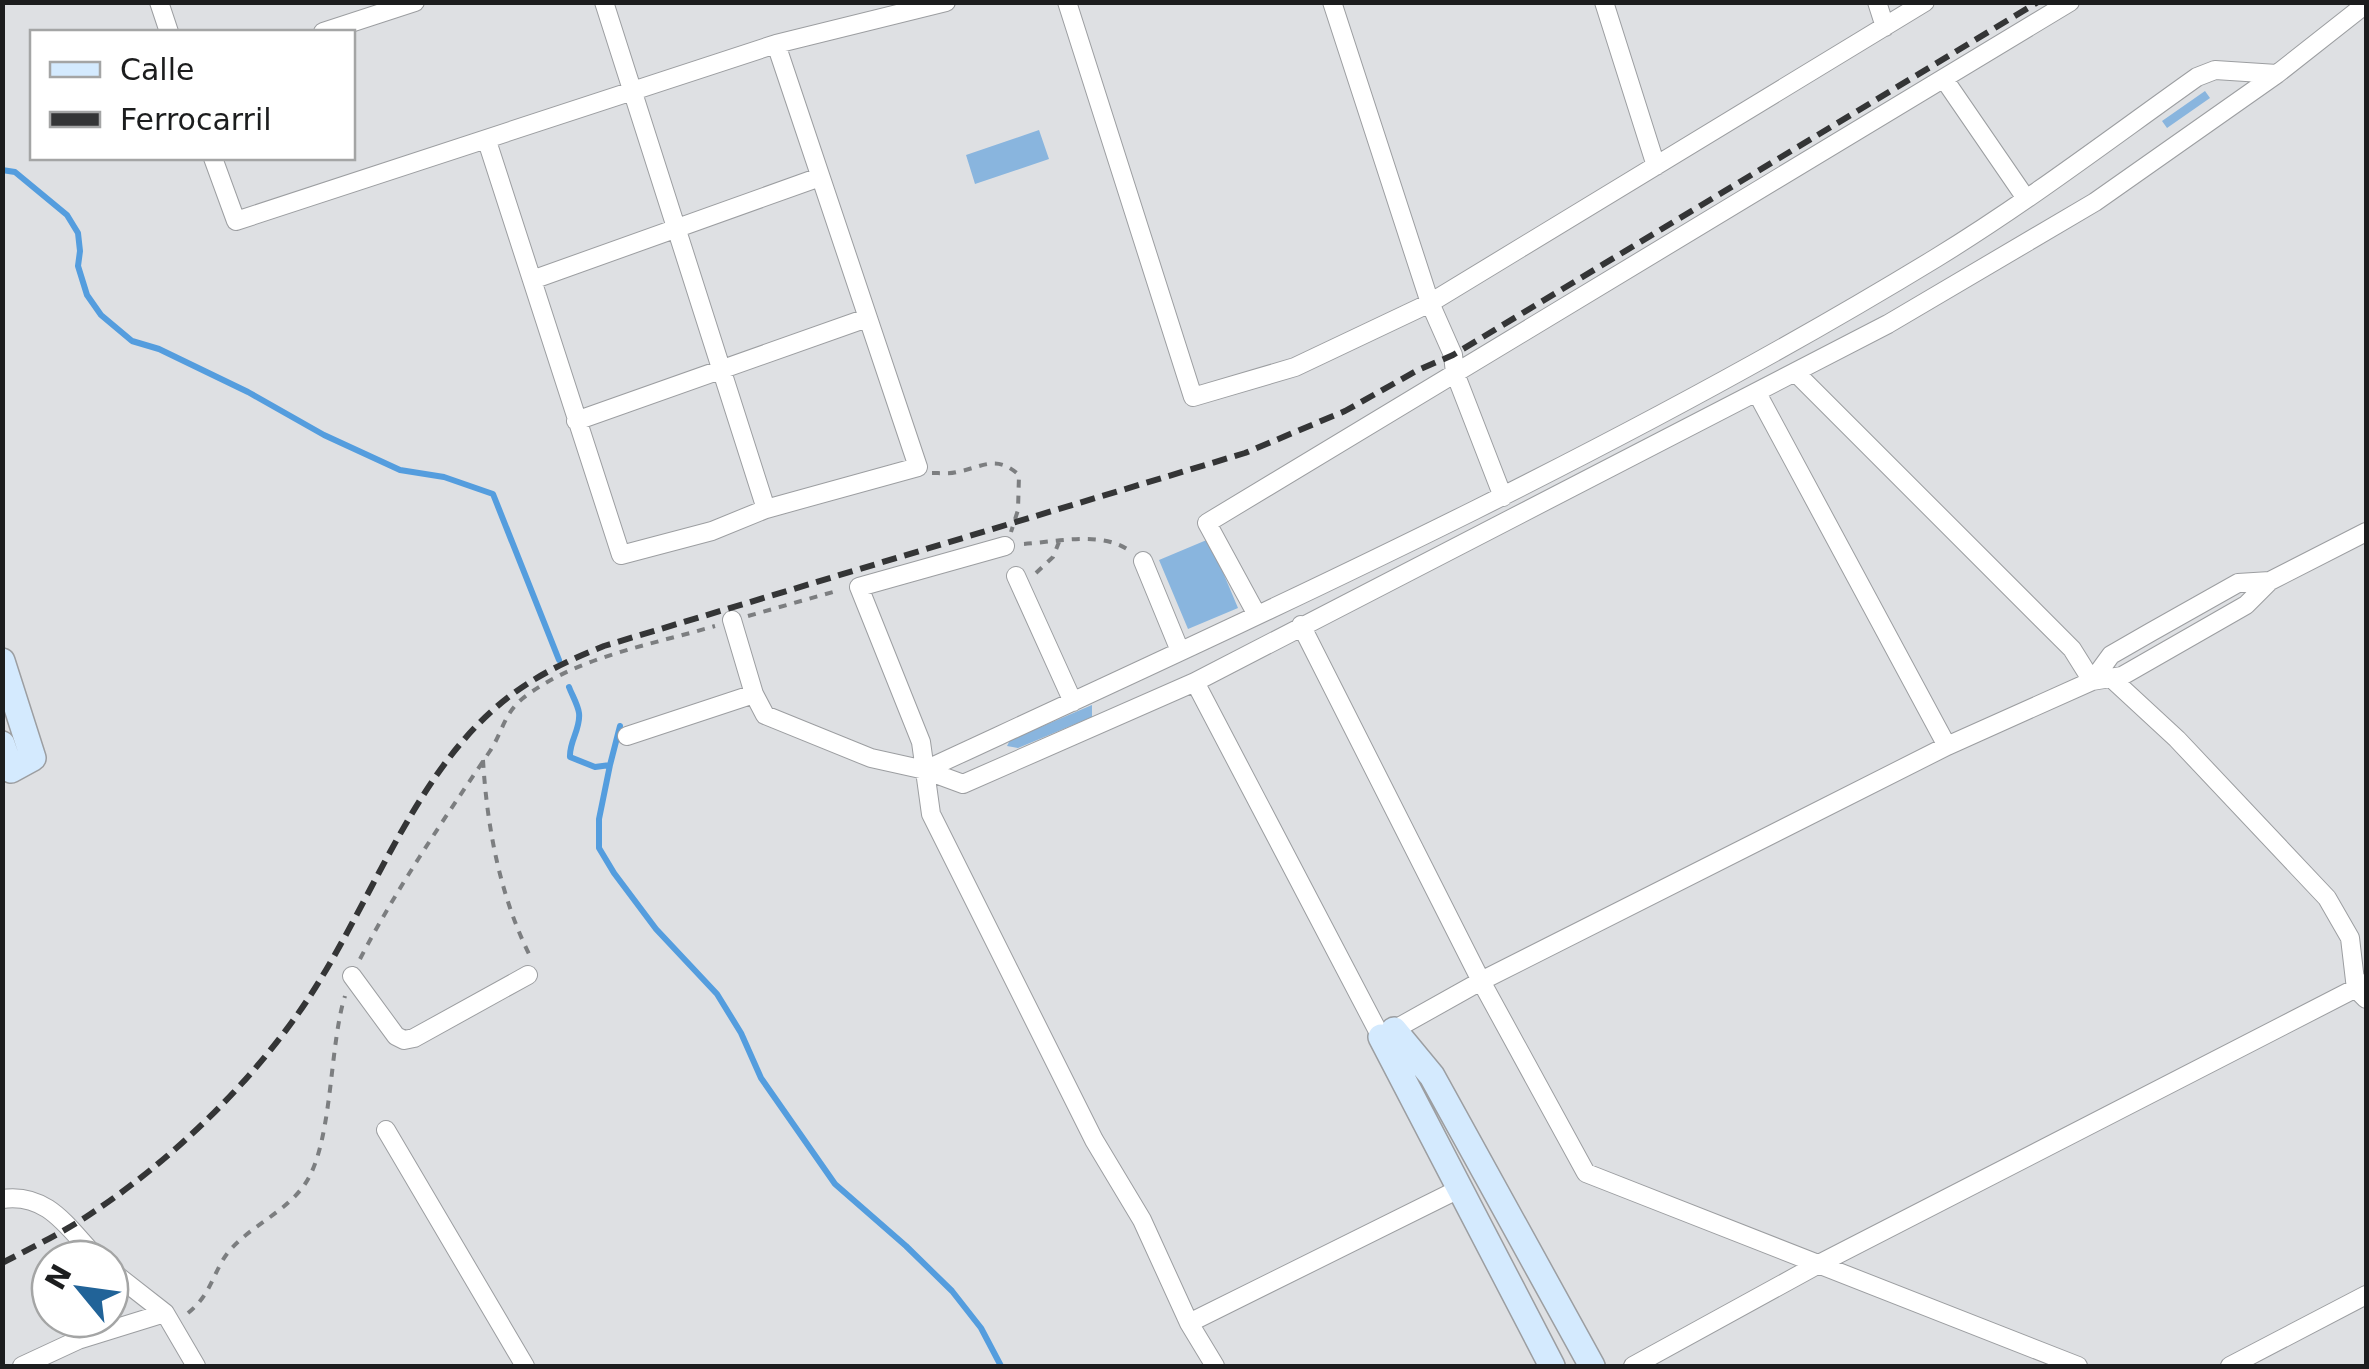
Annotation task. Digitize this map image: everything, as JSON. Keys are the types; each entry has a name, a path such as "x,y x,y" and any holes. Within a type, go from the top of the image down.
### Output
{"street":[{"path":"159,2 169,30"},
{"path":"329,30 415,2"},
{"path":"604,2 766,509"},
{"path":"215,160 236,222 776,44 946,2"},
{"path":"1067,2 1192,397 1294,367 1430,304 1925,2"},
{"path":"1332,2 1430,304 1453,355 1455,373 1503,497"},
{"path":"1604,2 1656,166"},
{"path":"1877,2 1886,27"},
{"path":"1256,615 1207,523 2070,2"},
{"path":"732,620 754,694 765,715 871,758 925,770 963,784 1194,682 1888,324 2095,202 2276,74 2366,4"},
{"path":"487,141 621,555 918,467 776,44"},
{"path":"925,770 1503,497 1753,364 1938,256 2197,77 2215,70 2276,74"},
{"path":"1944,79 2025,198"},
{"path":"532,280 820,177"},
{"path":"576,420 867,318"},
{"path":"1634,1366 1817,1265 2363,990 2350,938 2327,898 2177,739 2101,680 1796,373"},
{"path":"1756,393 1946,746"},
{"path":"1387,1033 1481,981 1946,746 2101,680 2111,654 2238,584 2270,582 2366,532"},
{"path":"1005,546 859,588 921,742 931,814 939,832 1094,1140 1142,1220 1189,1324 1215,1366"},
{"path":"1143,561 1180,652"},
{"path":"1019,582 1073,702"},
{"path":"1301,625 1481,981 1586,1173 2078,1366"},
{"path":"2,661 33,758 7,771 2,744"},
{"path":"1194,682 1387,1033 1459,1190 1552,1366"},
{"path":"627,736 754,694"},
{"path":"352,976 396,1036 404,1040 528,975"},
{"path":"1387,1033 1432,1076 1592,1366"},
{"path":"386,1130 525,1366"},
{"path":"1189,1324 1459,1190"},
{"path":"2,1199 21,1198 54,1210 80,1239"},
{"path":"130,1286 165,1314 196,1366"},
{"path":"2230,1366 2366,1295"},
{"path":"22,1366 78,1340 165,1314"}],"path":[{"path":"918,467 932,473 955,473 993,463 1008,465 1019,475 1018,510 1005,546 1094,540 1123,545 1143,561"},
{"path":"1019,582 1053,557 1059,542"},
{"path":"165,1314 187,1314 196,1306 211,1289 229,1252 292,1200 307,1181 322,1128 341,1006 352,976 392,901 492,746 504,719 522,699 574,668 732,620 859,588"},
{"path":"483,760 496,858 520,936 535,969 528,975"}],"shaded area":[{"path":"2205,91 2210,98 2167,128 2162,121"},
{"path":"1039,130 1049,159 975,184 966,155"},
{"path":"1209,539 1238,608 1188,629 1159,560"},
{"path":"1092,705 1092,717 1018,748 1007,746 1010,740"}],"waterway":[{"path":"2,170 15,172 67,215 78,233 78,266 87,295 101,315 132,341 159,349 400,470 444,477 493,494 559,660"},
{"path":"569,687 579,719 570,757 595,767 610,765 599,819 599,848 614,873 656,929 717,994 741,1033 761,1078 835,1184 952,1291 981,1328 1001,1366"},
{"path":"610,765 620,726"}],"railway":[{"path":"2,1263 68,1228 145,1174 199,1128 248,1076 317,984 434,778 493,710 532,681 604,646 1245,453 1345,411 1453,355 2038,2"}]}
